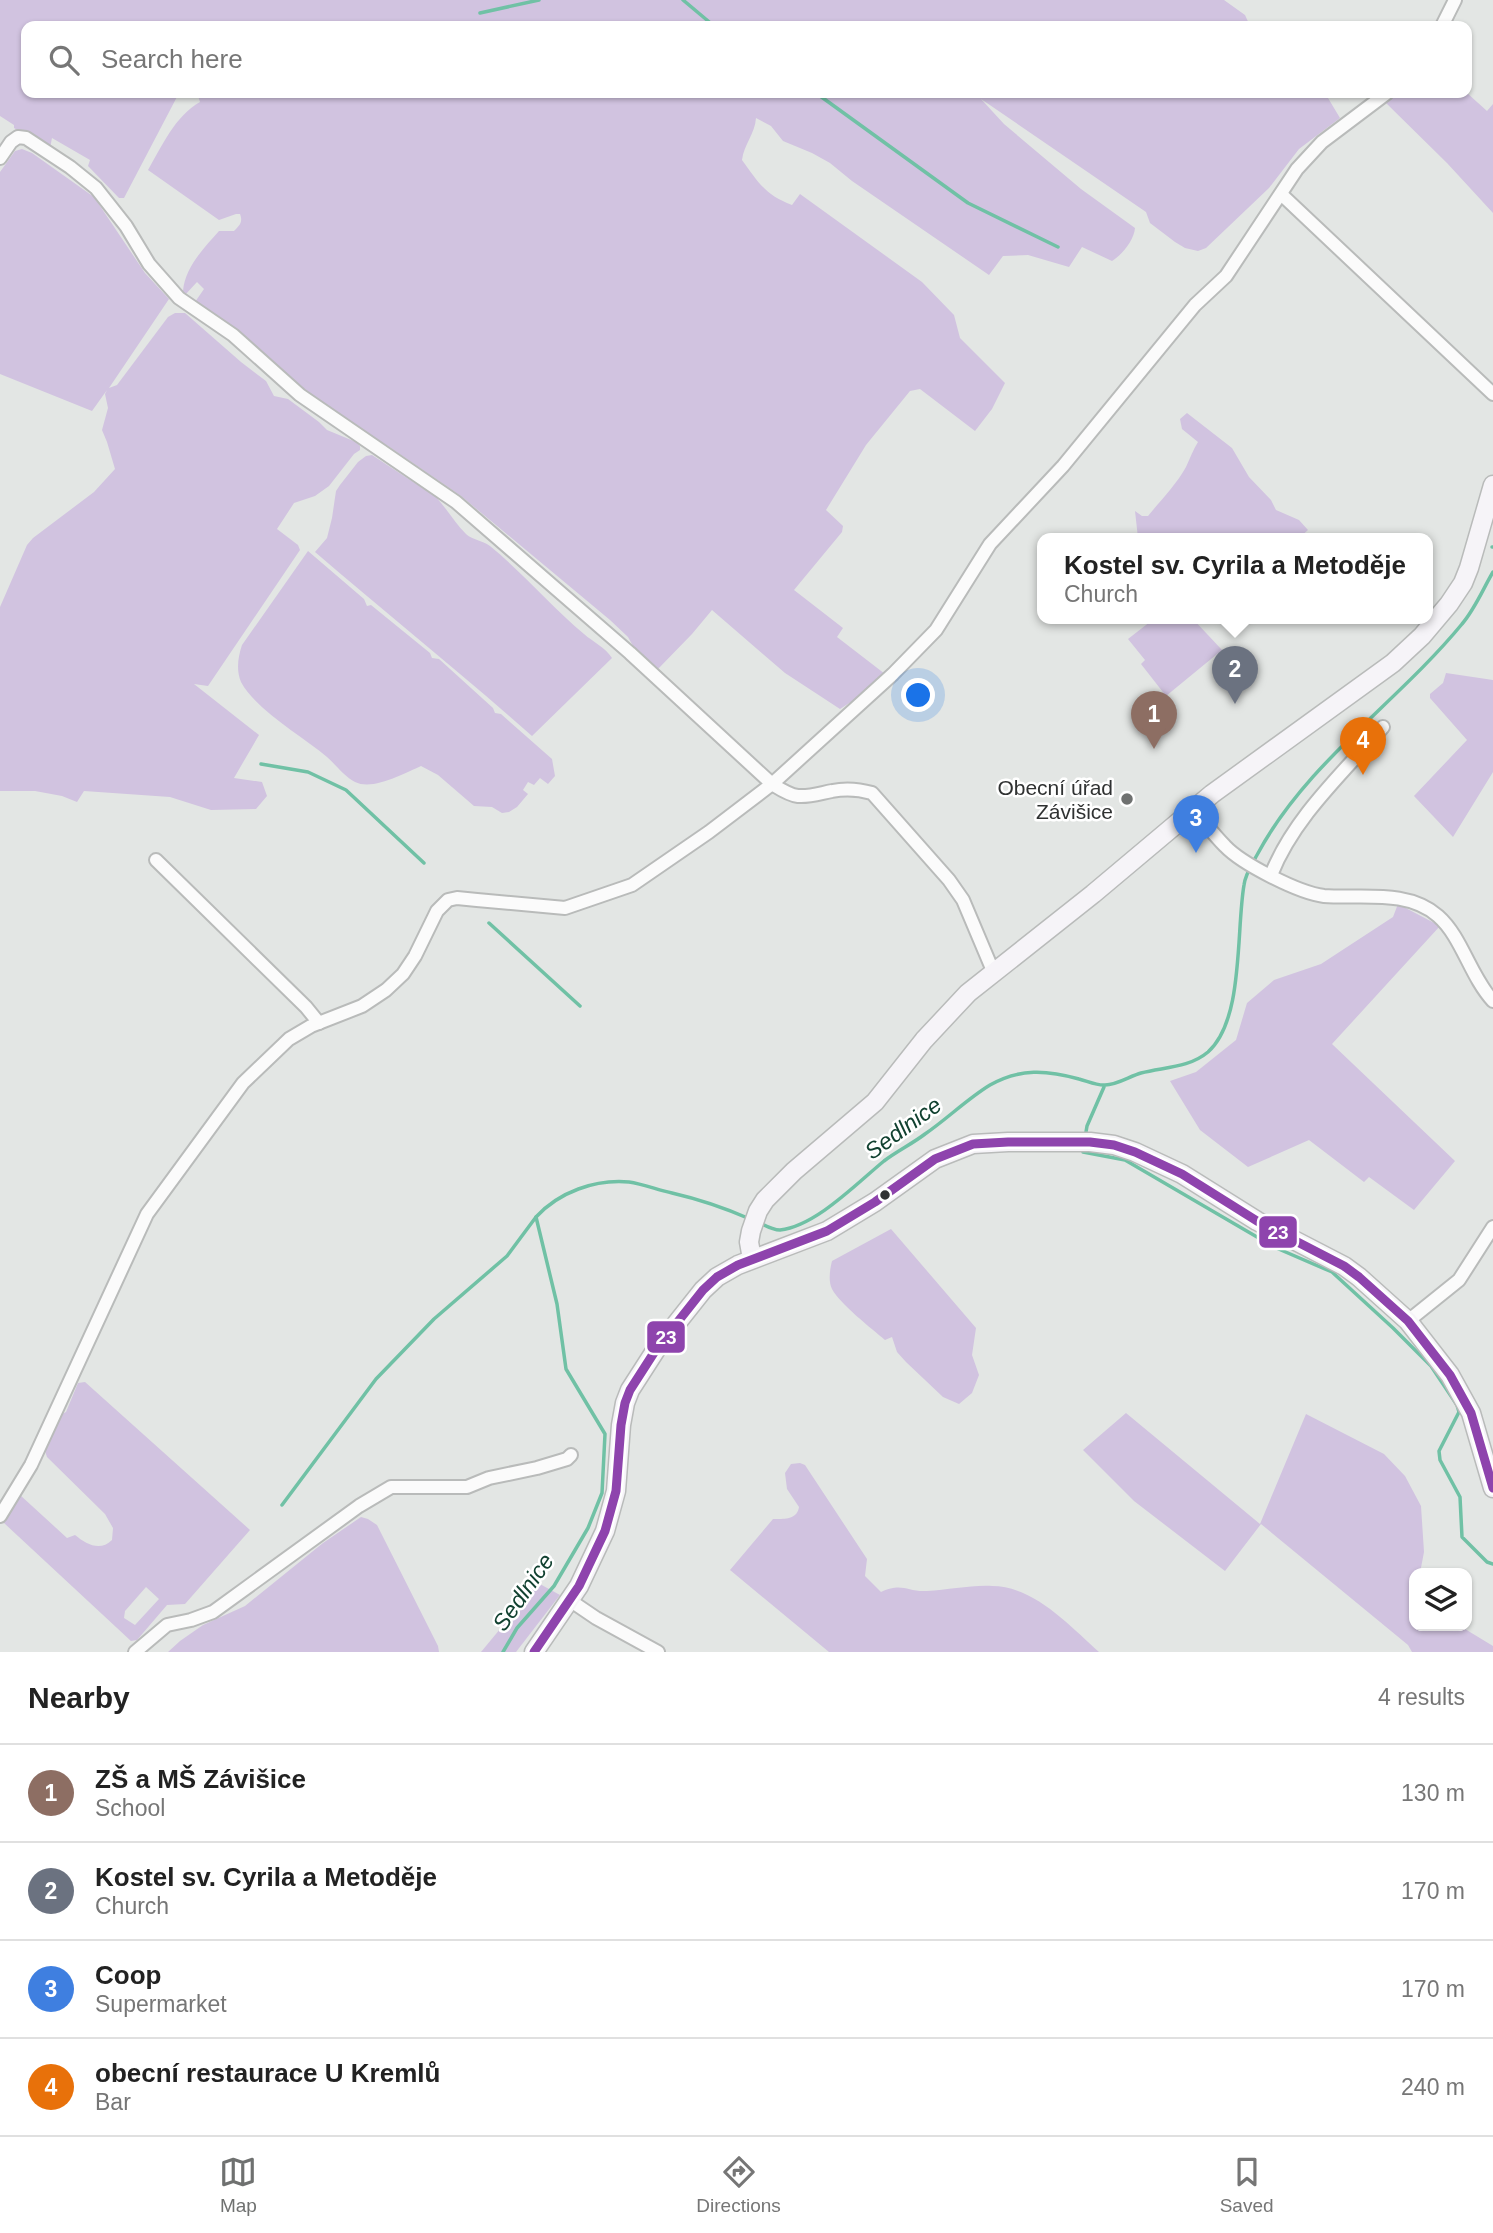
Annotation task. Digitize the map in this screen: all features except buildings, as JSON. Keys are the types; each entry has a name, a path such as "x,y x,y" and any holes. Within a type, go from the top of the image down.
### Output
{"main road":[{"path":"1433,623 1463,583 1493,485"},
{"path":"752,1259 749,1239 758,1211 785,1180 874,1102 939,1023 993,971 1093,894 1194,809 1393,663 1432,624"},
{"path":"534,1652 571,1601 610,1518 616,1491 622,1412 630,1390 657,1348 703,1290 726,1271 827,1231 875,1202 935,1159 964,1146 994,1142 1085,1142 1114,1145 1182,1174 1256,1221 1344,1266 1408,1321 1443,1365 1471,1413 1493,1488"}],"street":[{"path":"1444,21 1455,0"},
{"path":"0,1516 31,1465 147,1214 243,1083 289,1039 319,1023 362,1006 386,990 403,974 415,957 437,911 448,900 457,898 565,908 632,885 772,784 894,674 936,630 990,544 1063,466 1195,305 1226,276 1297,169 1322,142 1380,98"},
{"path":"0,158 11,142 18,137 26,138 79,174 96,188 149,264 179,298 233,335 299,395 456,502 630,653 772,784 784,792 799,796 847,789 872,793 963,900 993,971"},
{"path":"1281,194 1493,394"},
{"path":"1267,873 1305,814 1383,727"},
{"path":"1194,809 1226,848 1297,889 1323,896 1398,899 1421,905 1439,916 1453,935 1474,976 1493,1001"},
{"path":"156,860 306,1007 319,1023"},
{"path":"1408,1321 1459,1280 1493,1227"},
{"path":"135,1652 167,1625 213,1612 359,1506 391,1487 467,1487 489,1478 567,1459 571,1455"},
{"path":"571,1601 658,1652"}],"shaded area":[{"path":"0,0 1224,0 1245,15 1248,21 21,21 21,98 176,98 124,198 119,198 88,166 90,160 52,138 50,148 14,128 14,125 0,116"},
{"path":"199,98 1328,98 1340,118 1299,149 1269,188 1206,248 1198,251 1175,242 1150,223 1146,212 981,99 1004,124 1081,189 1135,228 1127,246 1112,261 1082,247 1069,267 1028,255 1003,256 989,275 830,163 783,141 771,126 756,118 742,160 763,187 775,197 792,205 800,194 922,282 954,315 960,338 1005,383 992,409 975,431 920,389 910,391 866,445 826,510 843,526 842,532 794,590 843,628 837,637 885,674 840,709 785,673 712,610 658,669 610,620 461,496 388,446 352,427 319,404 195,302 204,289 197,282 185,295 183,291 187,274 196,258 219,231 234,231 241,219 240,214 236,214 219,220 148,170 176,123 200,102"},
{"path":"1389,98 1472,98 1487,111 1493,104 1493,213 1447,163 1385,102"},
{"path":"22,149 32,153 94,197 145,273 169,299 109,388 117,385 168,317 175,313 185,313 266,381 274,396 288,399 327,430 360,446 360,450 329,486 315,496 294,503 277,529 298,545 300,550 208,686 194,684 259,735 234,778 262,782 267,796 256,809 211,810 170,797 84,791 77,802 35,791 0,791 0,607 27,545 94,492 115,469 102,430 108,408 105,394 107,390 92,411 0,374 0,172 15,151"},
{"path":"1187,413 1232,448 1249,477 1271,500 1276,510 1299,520 1308,530 1305,533 1137,533 1135,511 1142,516 1148,516 1182,474 1198,442 1182,429 1180,419"},
{"path":"372,455 436,497 466,534 490,546 612,658 532,736 315,552 327,538 336,491 358,462"},
{"path":"308,551 364,599 367,606 371,605 430,653 432,658 439,659 493,708 495,713 501,714 552,759 555,776 548,784 540,778 534,785 528,782 523,790 528,794 517,807 502,813 492,807 474,806 438,775 421,766 380,783 362,784 348,777 327,757 257,703 239,677 238,664 242,645"},
{"path":"1147,624 1198,624 1222,650 1166,696 1141,664 1145,660 1128,639"},
{"path":"1446,673 1493,680 1493,772 1453,837 1414,796 1467,740 1430,698 1430,694 1443,683"},
{"path":"1398,904 1440,926 1332,1044 1455,1161 1414,1210 1369,1177 1364,1182 1309,1140 1248,1167 1200,1130 1170,1081 1196,1072 1236,1040 1247,1003 1274,980 1321,964 1393,917"},
{"path":"891,1229 976,1328 972,1355 979,1375 972,1393 959,1404 943,1397 897,1352 892,1337 885,1340 849,1309 832,1289 832,1261"},
{"path":"85,1382 250,1530 185,1604 167,1605 137,1640 131,1641 4,1523 20,1495 67,1538 75,1535 88,1544 98,1546 112,1540 113,1528 105,1514 47,1457 45,1451 78,1383","holes":["146,1587 159,1599 135,1625 124,1618 125,1611"]},
{"path":"1126,1413 1260,1524 1306,1414 1384,1454 1405,1476 1421,1506 1424,1552 1421,1568 1409,1568 1409,1631 1468,1631 1493,1646 1493,1652 1412,1652 1408,1645 1261,1524 1225,1571 1134,1501 1083,1450"},
{"path":"791,1464 805,1465 867,1559 865,1576 881,1592 900,1588 927,1591 984,1586 1007,1588 1037,1600 1050,1609 1099,1652 829,1652 730,1570 773,1519 789,1518 798,1511 799,1507 787,1489 785,1473"},
{"path":"361,1517 377,1525 439,1652 168,1652 203,1625 245,1606 323,1543"},
{"path":"538,1583 560,1595 516,1652 481,1652"}],"waterway":[{"path":"480,13 539,0"},
{"path":"683,0 708,21"},
{"path":"823,98 968,203 1058,247"},
{"name":"Sedlnice","path":"760,1223 780,1230 808,1221 889,1157 1001,1079 1023,1073 1045,1072 1099,1085 1110,1085 1141,1073 1185,1064 1208,1052 1220,1038 1228,1019 1237,974 1244,885 1257,855 1277,822 1326,762 1437,653 1462,624 1493,572"},
{"path":"261,764 308,772 346,790 424,863"},
{"path":"489,923 580,1006"},
{"path":"1085,1138 1087,1126 1104,1087"},
{"path":"1083,1149 1083,1152 1125,1160 1274,1247 1332,1272 1431,1366 1459,1412 1439,1451 1440,1460 1460,1497 1462,1537 1487,1562 1493,1564"},
{"name":"Sedlnice","path":"503,1652 517,1628 554,1586 588,1528 602,1493 605,1434 566,1369 557,1304 536,1217 555,1201 578,1189 603,1183 629,1182 692,1198 750,1219"},
{"path":"282,1505 376,1379 434,1319 507,1256 536,1217"}],"transit line":[{"name":"23","path":"534,1652 579,1586 605,1531 616,1491 621,1425 630,1390 657,1348 703,1290 717,1277 738,1265 827,1231 875,1202 935,1159 973,1144 1090,1142 1114,1145 1182,1174 1257,1221 1344,1266 1408,1321 1450,1375 1471,1413 1493,1488"}],"place":[{"name":"Kostel sv. Cyrila a Metoděje","path":"1235,704"},
{"name":"ZŠ a MŠ Závišice","path":"1154,749"},
{"name":"obecní restaurace U Kremlů","path":"1363,775"},
{"name":"Obecní úřad Závišice","path":"1127,799"},
{"name":"Coop","path":"1196,853"}]}
